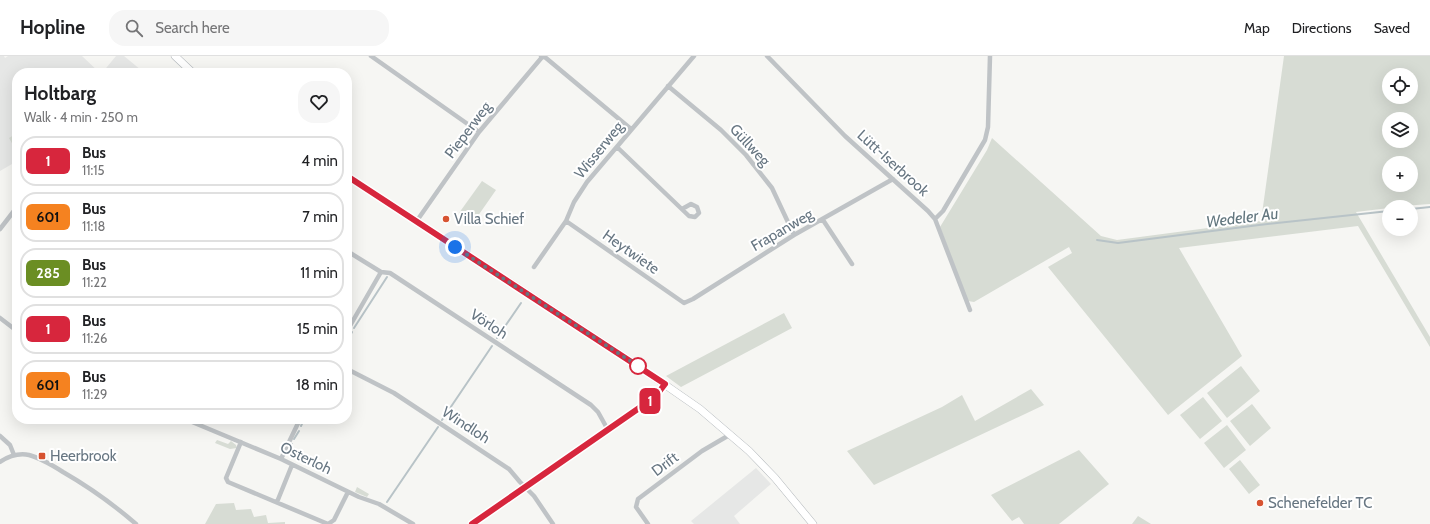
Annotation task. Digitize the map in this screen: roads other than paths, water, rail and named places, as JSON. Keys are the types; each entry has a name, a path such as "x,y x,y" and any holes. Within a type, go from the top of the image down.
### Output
{"main road":[{"path":"175,56 188,68"},
{"path":"352,179 665,384 710,417 731,434 775,478 812,524"}],"street":[{"path":"371,56 479,132"},
{"path":"542,56 631,129"},
{"name":"Pieperweg","path":"416,222 479,132 542,56"},
{"name":"Wisserweg","path":"534,267 566,221 574,202 587,182 693,56"},
{"name":"Lütt-Iserbrook","path":"767,56 845,136 928,211 934,219 970,310"},
{"path":"934,219 943,212 985,140 988,127 990,56"},
{"name":"Güllweg","path":"668,86 721,130 746,155 772,188 794,235"},
{"path":"617,147 682,208"},
{"name":"Frapanweg","path":"684,303 794,235 823,220 893,179"},
{"path":"1,225 12,213"},
{"path":"823,220 852,264"},
{"name":"Heytwiete","path":"566,221 684,303"},
{"name":"Vörloh","path":"352,254 381,272 390,273 591,405 598,412 608,430"},
{"path":"352,322 381,272"},
{"path":"0,318 12,327"},
{"name":"Windloh","path":"352,372 394,393 509,469 534,496 553,524"},
{"path":"472,524 655,397 665,384"},
{"name":"Osterloh","path":"197,424 281,459 348,492 384,506 413,524"},
{"path":"281,459 298,424"},
{"name":"Drift","path":"648,524 636,507 638,499 702,451 731,434"},
{"path":"0,436 10,445 14,455"},
{"path":"240,442 226,478 228,482 330,524 334,520 348,492"},
{"path":"0,462 14,455 28,455 40,459 89,487 119,509 136,524"},
{"path":"277,502 292,465"}],"waterway":[{"name":"Wedeler Au","path":"1418,208 1430,207"},
{"name":"Wedeler Au","path":"1097,240 1118,243 1259,225 1382,212"},
{"path":"354,328 387,277"},
{"path":"497,338 521,303"},
{"path":"442,420 492,346"},
{"path":"387,502 438,427"},
{"path":"294,439 299,431"},
{"path":"290,448 292,444"}],"place":[{"name":"Villa Schief","path":"446,219"},
{"name":"Heerbrook","path":"42,456"},
{"name":"Schenefelder TC","path":"1260,503"}]}
